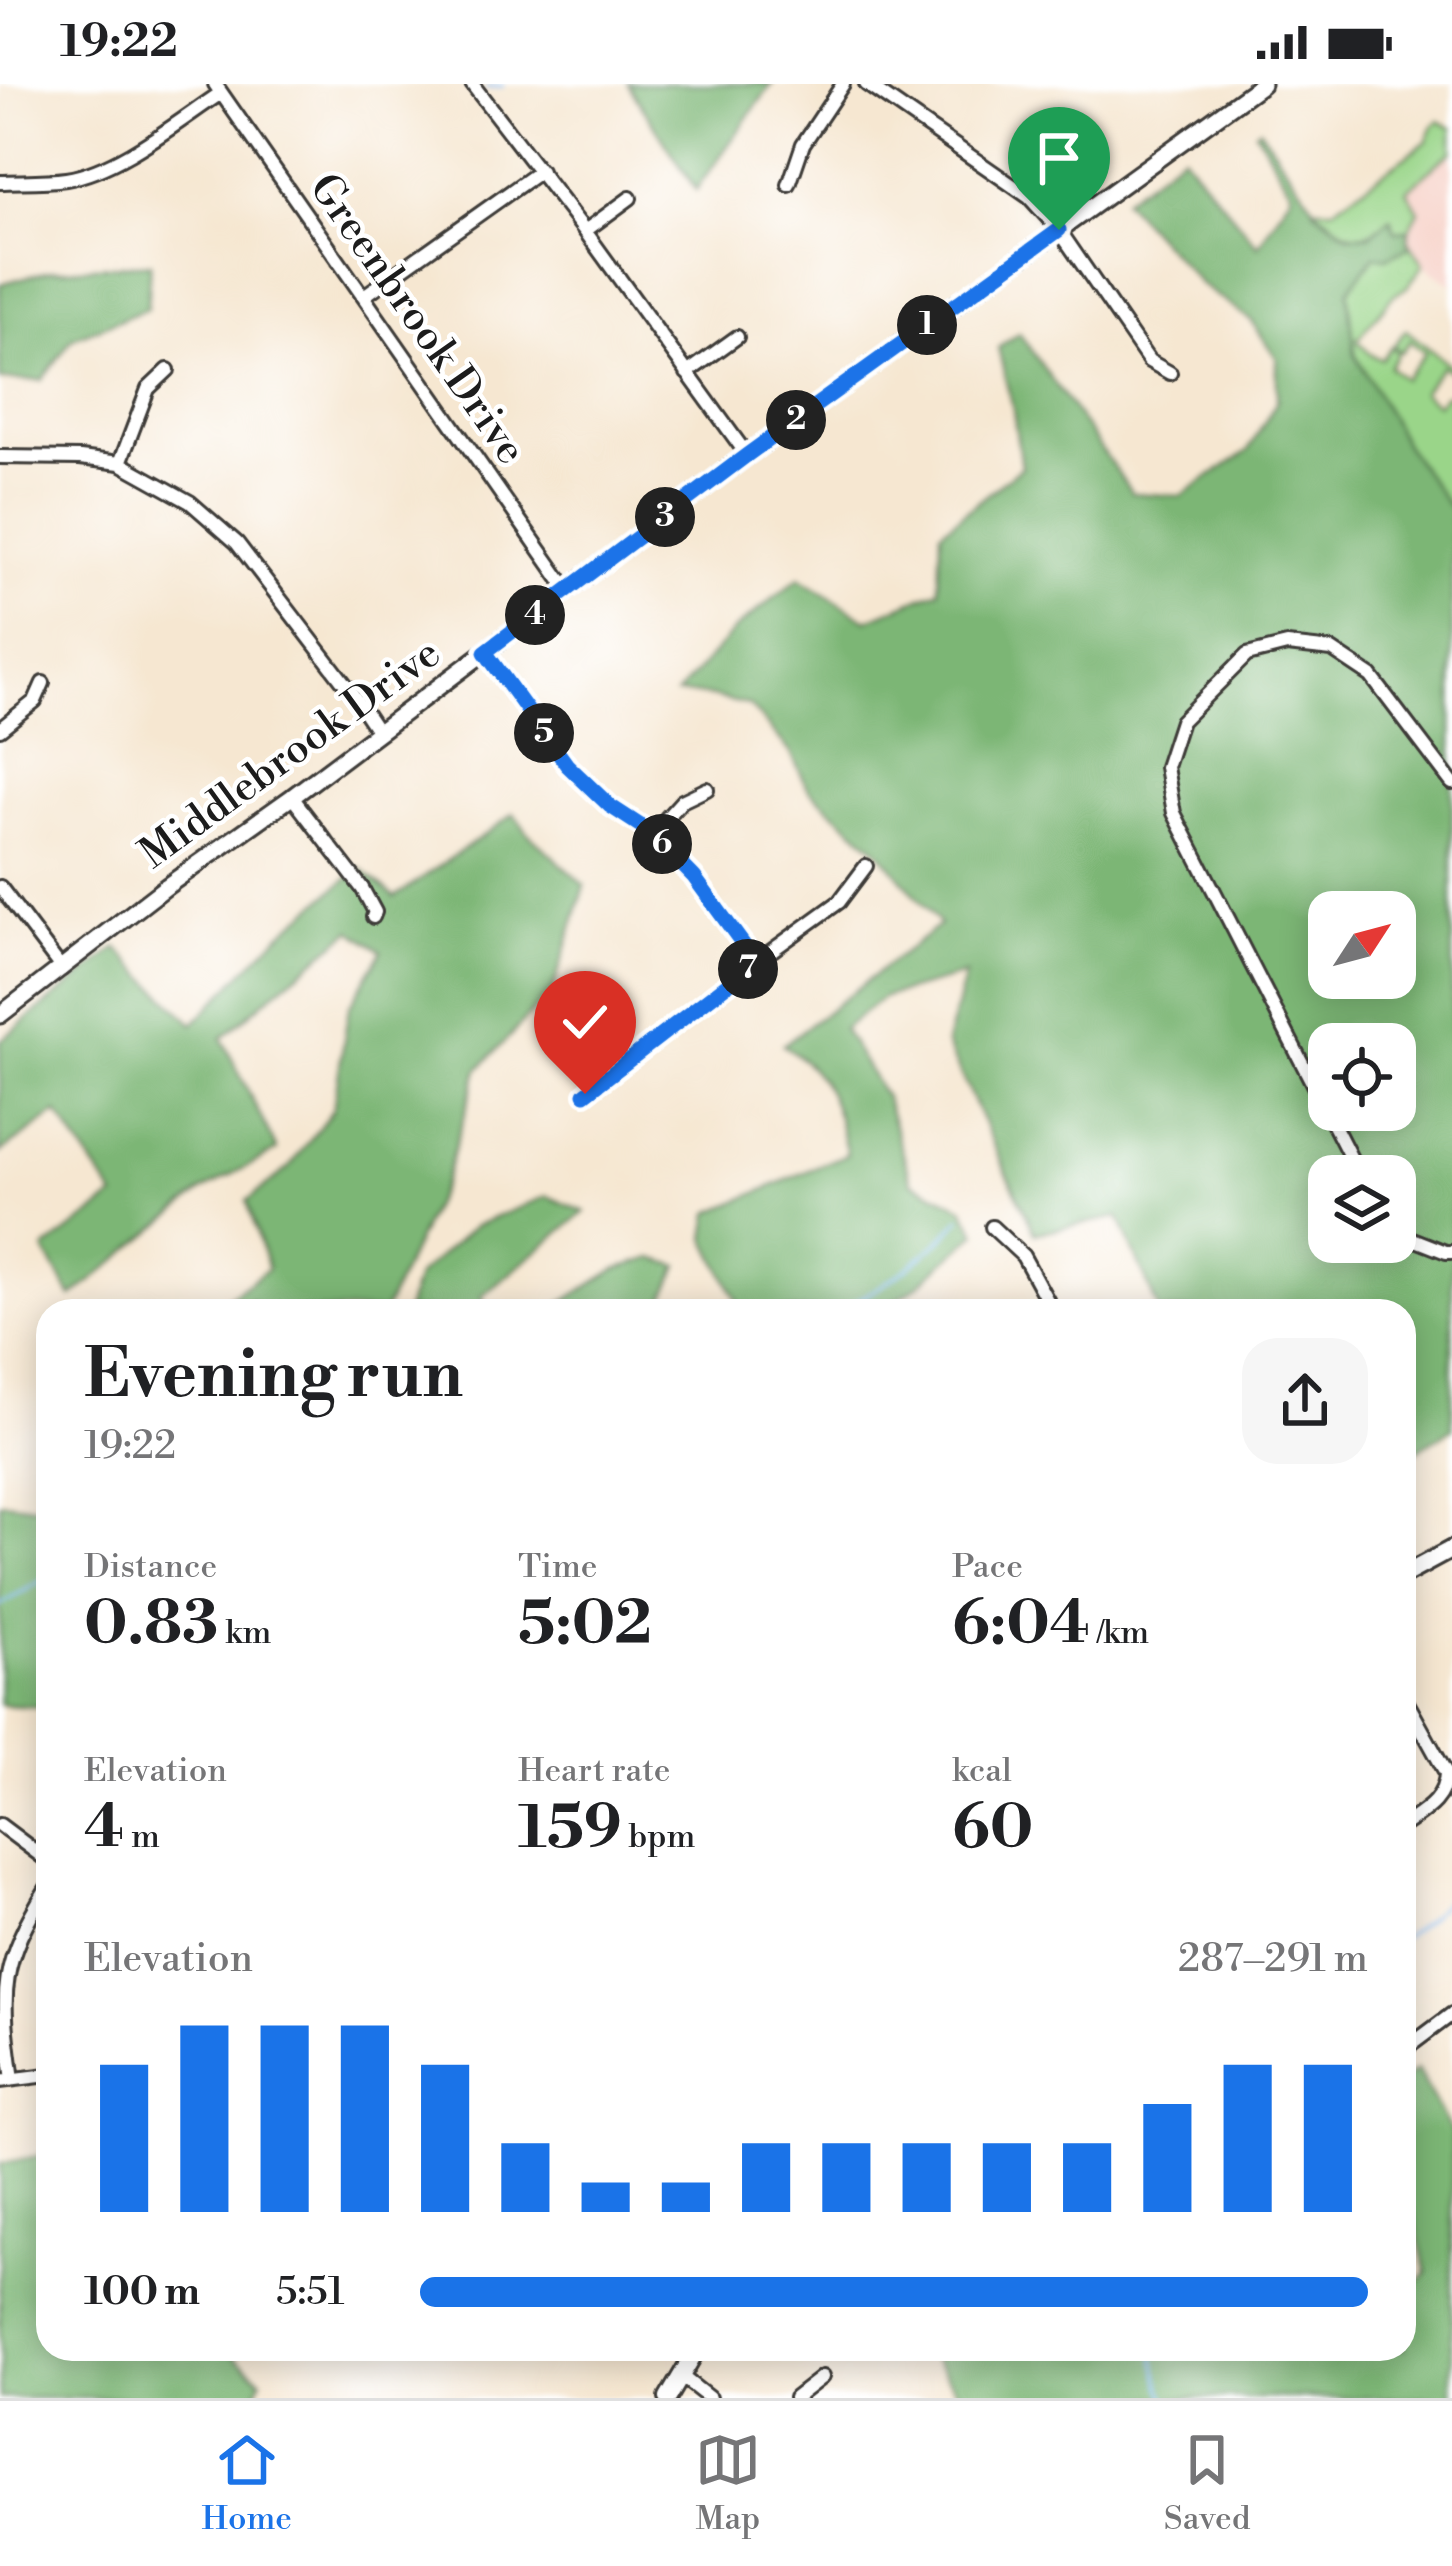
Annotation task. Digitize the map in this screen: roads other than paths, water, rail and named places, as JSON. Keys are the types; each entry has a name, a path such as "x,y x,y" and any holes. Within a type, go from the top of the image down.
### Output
{"main road":[{"path":"1416,1569 1452,1550"},
{"path":"668,2398 689,2361"}],"street":[{"path":"472,84 747,455"},
{"path":"789,185 803,144 843,84"},
{"path":"866,84 1030,197 1059,230 1149,362 1170,373"},
{"name":"Middlebrook Drive","path":"0,1015 747,455 1262,84"},
{"path":"0,182 70,178 106,164 137,148 218,88"},
{"name":"Greenbrook Drive","path":"218,88 568,590"},
{"path":"364,296 540,171"},
{"path":"585,231 631,198"},
{"path":"686,373 737,337"},
{"path":"120,464 148,388 168,370"},
{"path":"0,457 80,458 120,464 190,502 237,543 378,732"},
{"path":"1349,1155 1174,813 1166,767 1181,721 1214,686 1247,655 1288,645 1332,650 1372,676 1452,783"},
{"path":"485,652 567,765 610,806 652,834 694,877 756,962"},
{"path":"0,729 35,700 43,683"},
{"path":"652,834 682,801 707,789"},
{"path":"292,797 362,888 375,912 373,917"},
{"path":"585,1094 838,902 866,866"},
{"path":"0,887 62,969"},
{"path":"992,1227 1023,1256 1046,1299"},
{"path":"1416,1240 1452,1252"},
{"path":"1416,1718 1446,1773 1446,1784 1434,1803 1416,1816"},
{"path":"0,1825 36,1852"},
{"path":"36,1904 8,1956 3,1988 6,2080 36,2076"},
{"path":"1416,2041 1452,2014"},
{"path":"680,2376 709,2398"},
{"path":"795,2398 822,2377"}],"waterway":[{"path":"486,88 503,86"},
{"path":"858,1299 904,1271 961,1218"},
{"path":"0,1605 36,1584"},
{"path":"1416,1928 1452,1894"},
{"path":"1155,2361 1165,2398"}]}
